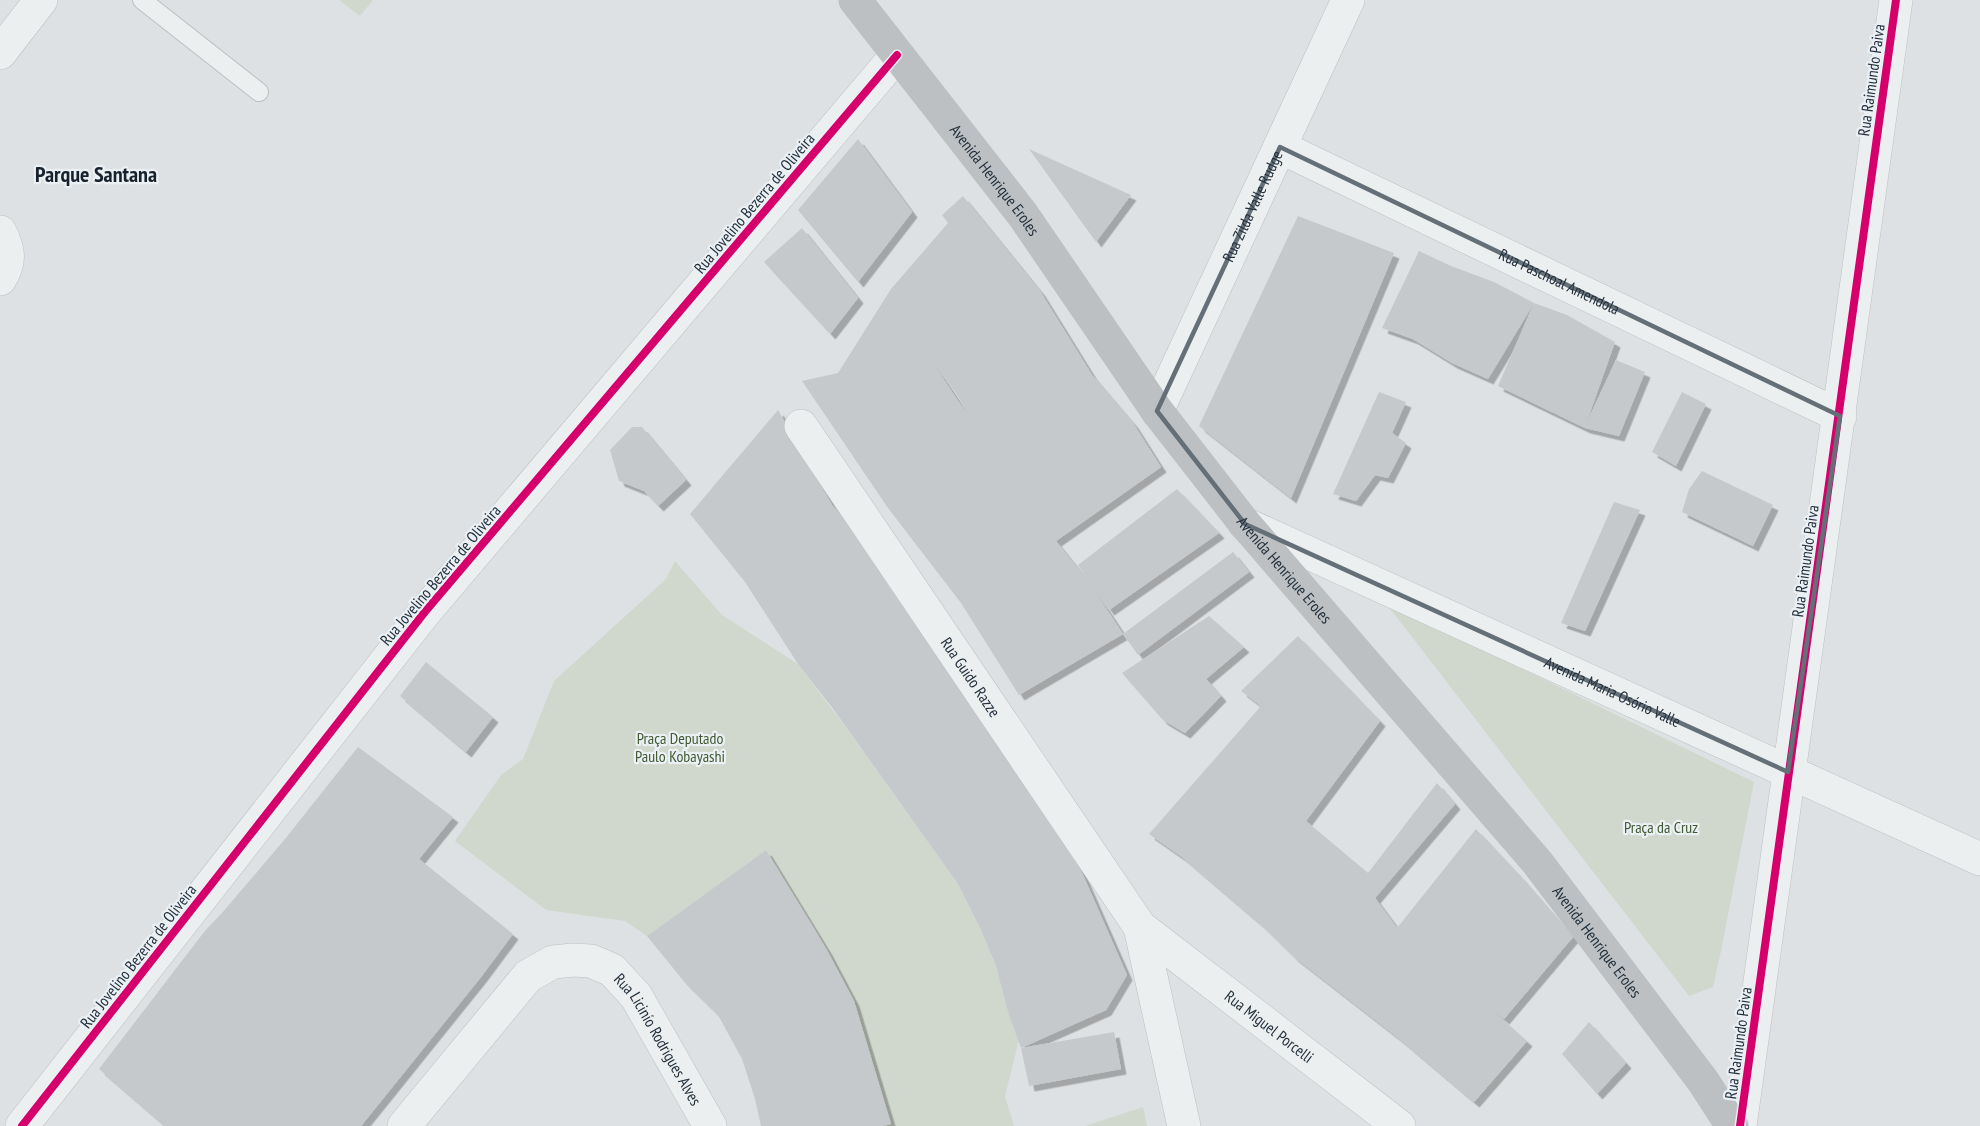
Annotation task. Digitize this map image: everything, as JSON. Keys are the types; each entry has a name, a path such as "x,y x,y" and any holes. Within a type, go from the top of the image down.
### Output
{"main road":[{"name":"Avenida Henrique Eroles","path":"855,0 1023,215 1157,411 1245,524 1537,862 1703,1081 1732,1126"}],"street":[{"path":"0,53 41,0"},
{"name":"Rua Zilda Valle Rudge","path":"1157,411 1348,0"},
{"name":"Rua Raimundo Paiva","path":"1740,1126 1896,0"},
{"name":"Rua Jovelino Bezerra de Oliveira","path":"22,1126 424,613 897,55"},
{"name":"Rua Paschoal Amendola","path":"1280,147 1840,416"},
{"path":"0,232 8,247 8,261 0,279"},
{"name":"Rua Guido Razze","path":"801,426 1140,927"},
{"name":"Avenida Maria Osório Valle","path":"1245,524 1980,859"},
{"path":"1140,927 1184,1126"},
{"name":"Rua Miguel Porcelli","path":"1140,927 1398,1125"},
{"name":"Rua Licinío Rodrigues Alves","path":"404,1126 528,976 553,962 573,960 591,961 612,970 636,996 710,1126"}],"lane":[{"path":"142,0 259,92"}],"highlighted area":[{"path":"1280,147 1840,416 1788,772 1245,524 1157,411"}],"green space":[{"path":"339,0 373,0 360,16"},
{"name":"Praça Deputado Paulo Kobayashi","path":"675,561 722,615 798,664 958,884 996,966 1019,1040 1005,1096 1014,1126 883,1126 891,1124 854,1001 815,929 766,850 647,936 625,921 546,910 455,841 501,775 523,759 554,681 666,579"},
{"name":"Praça da Cruz","path":"1385,602 1754,782 1713,987 1689,996"},
{"path":"1143,1107 1147,1126 1085,1126"}],"building":[{"path":"858,139 912,212 858,282 798,210"},
{"path":"1029,149 1131,195 1096,242"},
{"path":"963,196 1040,291 1092,375 1133,423 1161,467 1056,541 1090,584 1078,565 1177,489 1219,533 1109,610 1094,590 1123,634 1019,695 961,603 888,508 802,381 838,373 891,289 948,223 942,215","holes":["933,363 955,392 971,418"]},
{"path":"1298,216 1394,253 1291,498 1199,426"},
{"path":"802,228 858,298 830,334 764,262"},
{"path":"1419,251 1494,282 1534,303 1488,379 1452,363 1413,339 1382,328"},
{"path":"1534,303 1567,315 1615,342 1586,424 1616,360 1645,372 1619,436 1585,428 1498,386"},
{"path":"1379,392 1406,402 1392,433 1406,443 1388,478 1375,475 1356,501 1333,494"},
{"path":"1682,392 1706,404 1676,466 1652,452"},
{"path":"778,410 832,505 900,588 1055,821 1083,875 1127,975 1106,1010 1021,1048 1009,1015 996,966 958,884 831,706 798,664 745,582 690,514"},
{"path":"632,427 642,427 686,480 658,506 644,491 619,481 610,450"},
{"path":"1702,471 1773,505 1753,546 1682,512 1689,489"},
{"path":"1614,502 1640,510 1585,631 1561,623"},
{"path":"1233,552 1249,572 1138,655 1123,634"},
{"path":"1209,616 1244,647 1206,679 1221,696 1185,733 1163,720 1122,673"},
{"path":"1298,636 1380,721 1306,821 1368,873 1437,783 1455,804 1375,898 1397,928 1476,829 1573,937 1504,1019 1493,1011 1527,1041 1474,1102 1397,1037 1294,957 1258,922 1182,857 1149,834 1261,706 1241,691"},
{"path":"426,662 493,717 466,752 400,696"},
{"path":"358,747 453,817 419,859 513,934 361,1126 165,1126 99,1069 204,932 285,839"},
{"path":"766,850 827,950 854,1001 891,1124 883,1126 761,1126 742,1059 718,1015 686,984 647,936"},
{"path":"1589,1022 1626,1063 1597,1094 1562,1054"},
{"path":"1114,1032 1121,1069 1029,1086 1021,1048"}],"cycle path":[{"path":"1740,1126 1896,0"},
{"path":"22,1126 424,613 897,55"}],"district":[{"name":"Parque Santana","path":"96,174"}]}
